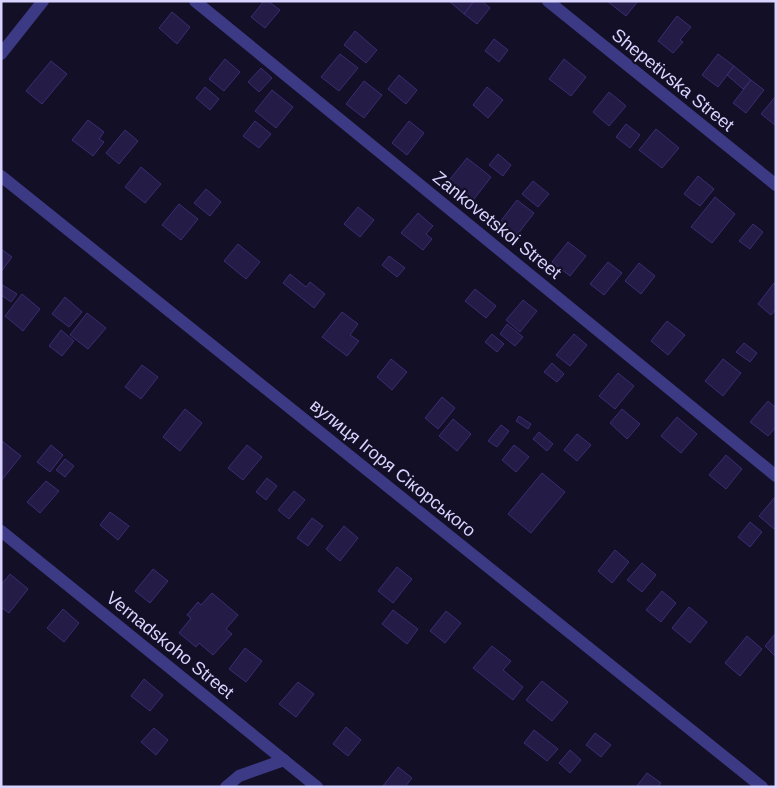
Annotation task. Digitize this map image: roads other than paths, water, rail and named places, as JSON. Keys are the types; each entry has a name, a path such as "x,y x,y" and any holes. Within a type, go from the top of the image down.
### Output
{"street":[{"path":"1,54 43,1"},
{"name":"Zankovetskoi Street","path":"195,1 776,476"},
{"name":"Shepetivska Street","path":"548,1 776,185"},
{"name":"вулиця Ігоря Сікорського","path":"1,176 762,787"},
{"name":"Vernadskoho Street","path":"1,531 316,787"},
{"path":"226,787 239,776 284,760"}]}
